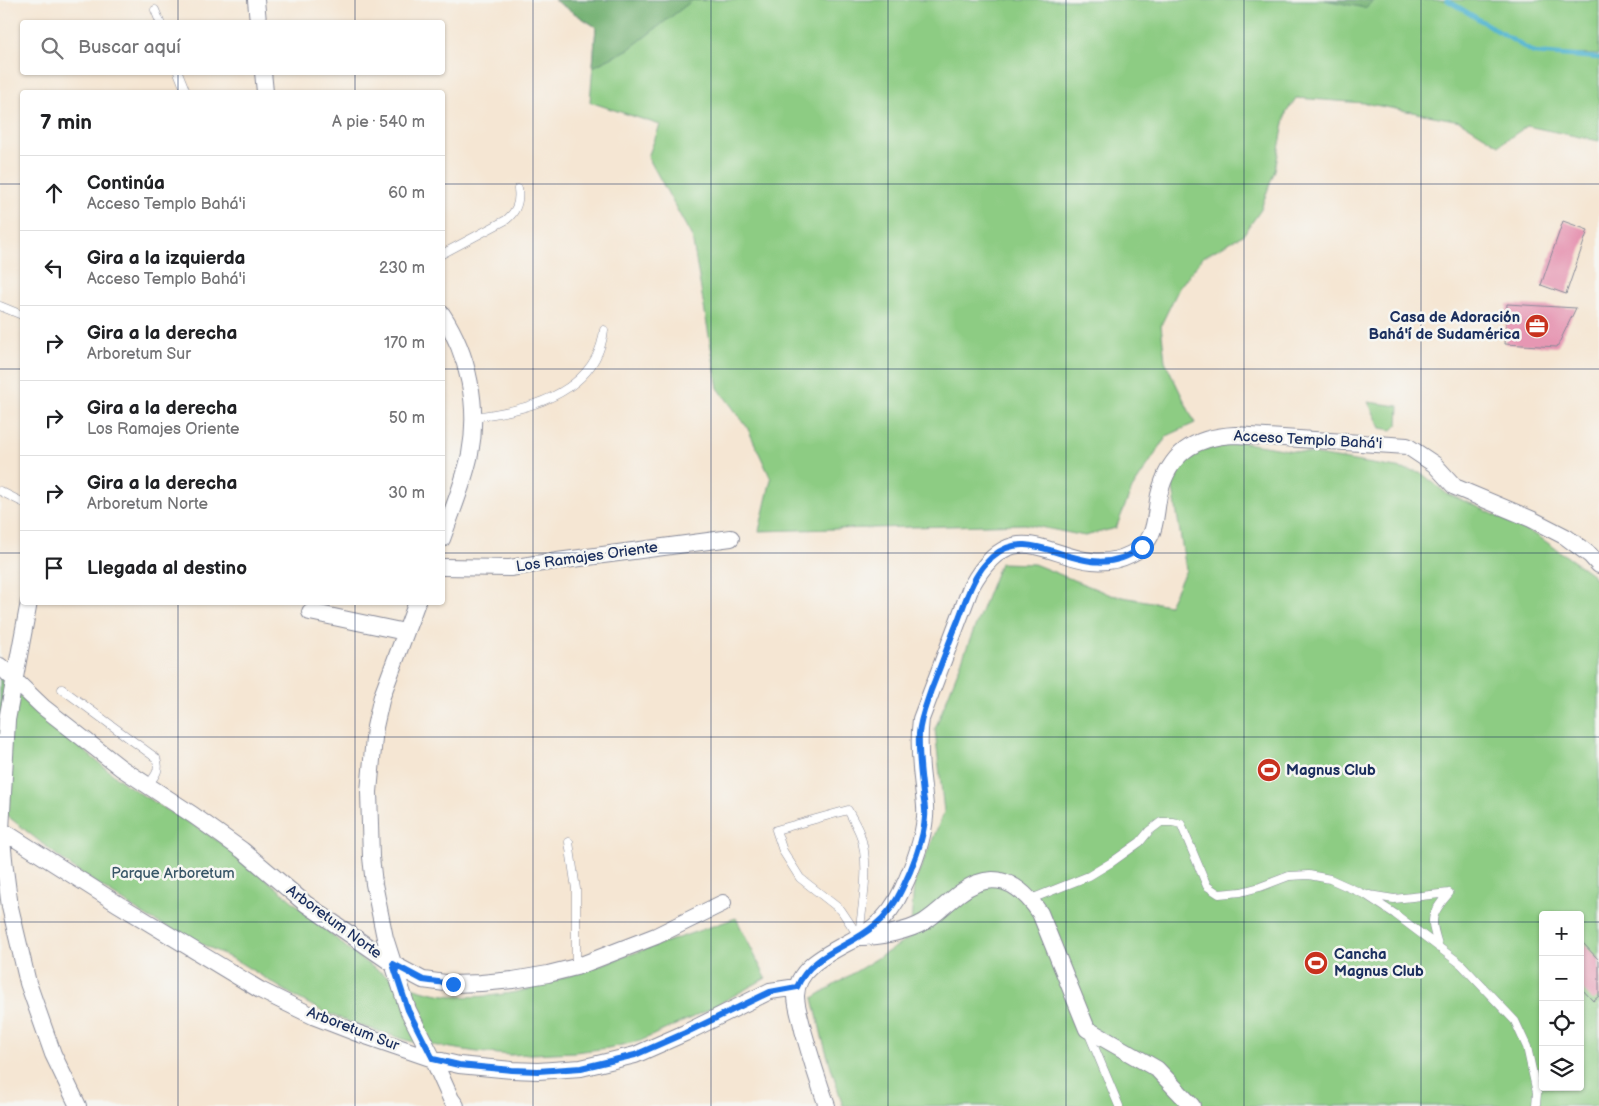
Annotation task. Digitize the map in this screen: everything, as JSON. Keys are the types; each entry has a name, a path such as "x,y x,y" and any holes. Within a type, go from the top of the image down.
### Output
{"street":[{"path":"256,0 258,20"},
{"path":"263,75 265,90"},
{"path":"445,319 457,340 470,380 473,417 472,436 465,472 445,530"},
{"name":"Acceso Templo Bahá'i","path":"797,987 801,978 810,967 821,958 859,937 876,925 896,900 914,858 926,816 919,735 921,719 971,587 980,571 992,557 1014,545 1032,545 1085,561 1098,562 1121,559 1133,553 1142,547 1152,535 1159,496 1171,465 1179,454 1196,443 1218,436 1235,435 1407,446 1434,464 1456,487 1531,519 1566,537 1590,555 1599,565"},
{"name":"Los Ramajes Oriente","path":"445,567 510,568 731,538"},
{"path":"28,605 7,720 1,830 10,907 28,983 54,1054 78,1106"},
{"path":"417,605 382,696 374,736 369,792 369,825 374,884 385,938 393,964 408,1010 456,1106"},
{"path":"310,612 405,632"},
{"name":"Arboretum Norte","path":"0,666 43,706 122,768 242,850 306,904 393,964 423,980 453,984 513,980 576,967 656,936 723,903"},
{"name":"Arboretum Sur","path":"1,830 260,990 313,1016 433,1059 459,1065 538,1071 581,1068 635,1055 770,992 797,987"},
{"path":"859,937 875,937 918,925 926,921 960,893 984,880 996,879 1007,882 1031,899 1040,913 1087,1029 1157,1069 1192,1106"},
{"path":"797,987 796,998 801,1019 827,1106"}],"lane":[{"path":"155,10 159,20"},
{"path":"179,75 185,90"},
{"path":"445,252 512,215 518,203 518,189"},
{"path":"0,306 20,314"},
{"path":"473,417 494,415 522,408 551,397 571,385 593,363 600,348 604,330"},
{"path":"0,491 20,501"},
{"path":"62,688 156,758 159,770 147,786"},
{"path":"848,810 860,833 865,853 859,937 841,910 800,878 783,851 776,830 848,810"},
{"path":"1031,899 1089,876 1140,842 1149,831 1161,822 1181,824 1207,886 1219,894 1241,892 1289,876 1330,879 1366,895 1395,914 1461,964 1515,1021 1527,1047 1537,1092 1536,1106"},
{"path":"569,842 576,889 576,967"},
{"path":"1366,895 1394,899 1449,894 1436,908 1432,917 1433,927 1440,948"},
{"path":"1087,1029 1119,1106"}],"green space":[{"path":"554,0 1599,0 1599,55 1555,54 1599,58 1599,141 1527,126 1499,145 1460,121 1364,103 1296,98 1286,113 1275,170 1260,211 1243,235 1203,257 1179,288 1161,325 1165,361 1195,423 1167,436 1132,489 1116,528 1085,536 1025,524 759,531 771,479 747,427 718,388 692,237 648,157 660,125 590,102 596,27"},
{"path":"554,0 693,0 629,49 593,67 596,27"},
{"path":"1325,0 1374,0 1365,8"},
{"path":"1368,402 1399,406 1398,424 1392,430 1381,428"},
{"name":"Magnus Club","path":"1234,441 1420,472 1447,494 1538,536 1593,575 1599,587 1599,1106 843,1106 823,1041 813,998 910,938 914,884 944,812 935,729 1000,563 1034,564 1111,595 1169,605 1186,570 1172,482 1189,454"},
{"name":"Parque Arboretum","path":"0,678 115,776 218,841 358,957 380,972 419,990 467,997 498,995 530,989 736,918 766,978 704,1012 640,1041 608,1048 575,1052 510,1055 477,1052 413,1042 352,1023 322,1011 239,962 149,918 73,868 0,810"}],"building":[{"path":"1563,221 1588,230 1566,294 1541,285"},
{"name":"Casa de Adoración Bahá'í de Sudamérica","path":"1507,304 1576,308 1557,347 1505,344"},
{"path":"1584,944 1599,960 1599,996 1593,1001 1584,991"}],"waterway":[{"path":"1447,0 1534,53 1599,58"}],"place":[{"name":"Casa de Adoración Bahá'í de Sudamérica","path":"1537,326"},
{"name":"Magnus Club","path":"1269,770"},
{"name":"Cancha Magnus Club","path":"1316,963"}],"route":[{"path":"453,984 423,980 393,964 408,1010 433,1059 485,1068 538,1071 581,1068 635,1055 770,992 797,987 801,978 810,967 821,958 859,937 876,925 888,912 902,890 911,868 926,816 919,735 921,719 971,587 980,571 992,557 1014,545 1025,544 1075,559 1098,562 1121,559 1142,547"}]}
